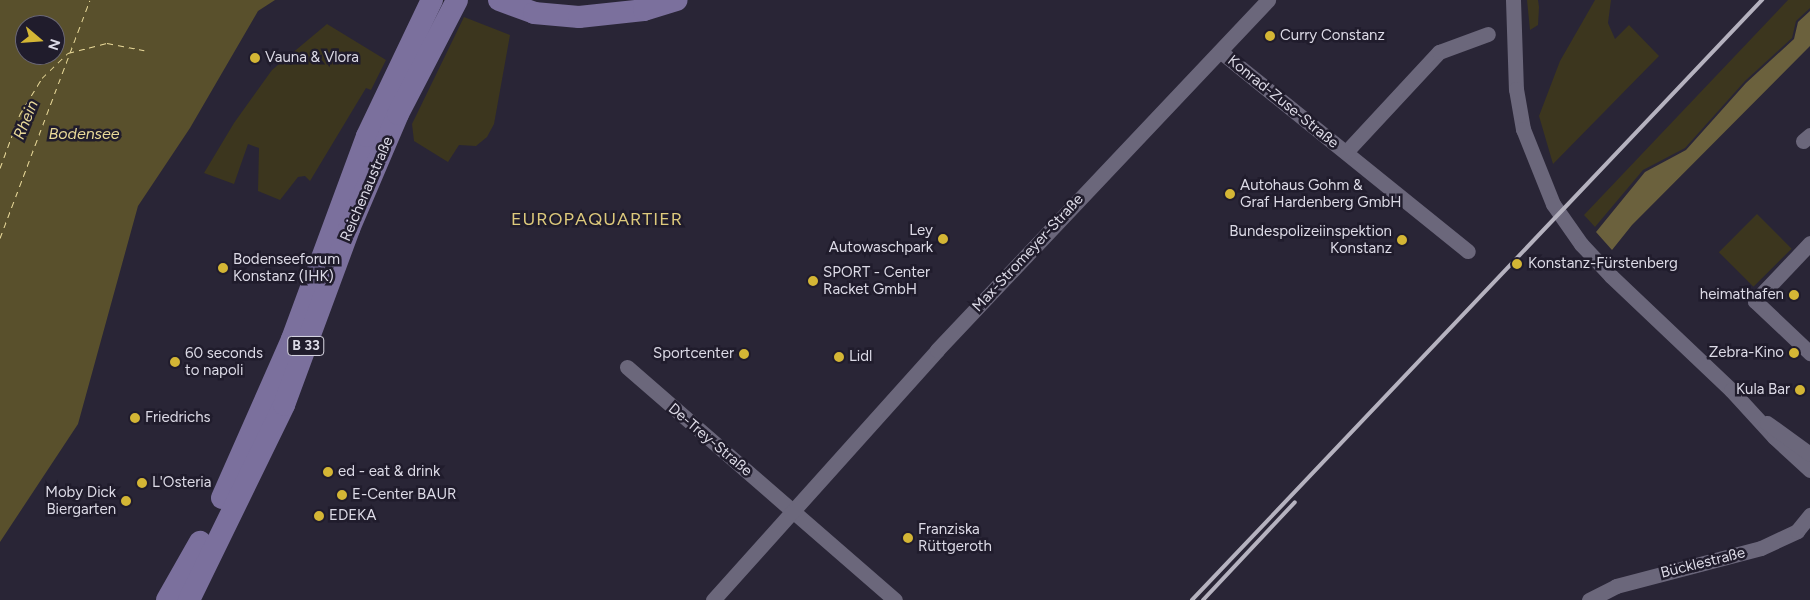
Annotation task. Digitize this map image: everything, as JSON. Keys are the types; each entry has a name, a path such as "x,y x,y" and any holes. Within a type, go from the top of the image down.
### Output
{"main road":[{"name":"Reichenaustraße","path":"167,600 238,466 292,339 367,136 432,0"},
{"path":"499,0 534,13 579,17 644,10 676,0"},
{"name":"Reichenaustraße","path":"189,600 273,429 349,230 406,98 456,1"}],"street":[{"name":"Max-Stromeyer-Straße","path":"713,600 795,511 937,350 1268,0"},
{"path":"1513,0 1516,89 1523,129 1549,197 1581,244 1759,418 1774,437 1810,470"},
{"name":"Konrad-Zuse-Straße","path":"1346,152 1439,52 1488,34"},
{"name":"Konrad-Zuse-Straße","path":"1220,52 1468,251"},
{"path":"1810,243 1755,301 1810,353"},
{"name":"De-Trey-Straße","path":"627,367 795,511"},
{"path":"1759,418 1788,435 1810,454"},
{"path":"795,511 895,600"},
{"name":"Bücklestraße","path":"1590,600 1616,586 1760,548 1803,533 1810,515"}],"shaded area":[{"path":"1527,0 1538,0 1539,7 1538,25 1530,30"},
{"path":"1595,0 1611,0 1608,23 1615,39 1629,25 1659,56 1553,164 1539,116 1560,61"},
{"path":"1788,0 1810,0 1810,8 1796,21 1792,38 1745,81 1685,148 1643,170 1595,227 1584,215"},
{"path":"1810,11 1810,46 1632,225 1612,250 1596,232 1645,172 1686,150 1746,83 1794,39 1798,22"},
{"path":"464,17 510,35 494,124 487,137 476,146 459,145 448,162 414,141 412,124"},
{"path":"327,24 386,60 371,90 366,88 310,181 305,176 298,177 280,200 258,191 259,148 248,144 234,184 204,173 234,123 272,70"},
{"path":"1757,214 1792,249 1753,287 1719,252"}],"water":[{"name":"Bodensee","path":"0,0 275,0 258,11 190,128 138,206 78,424 0,542"}],"ferry route":[{"path":"0,238 90,0"},
{"path":"0,168 20,114 42,78 68,53 107,43 144,50"}],"railway":[{"path":"1192,600 1762,0"},
{"path":"1203,600 1295,502"}],"place":[{"name":"Curry Constanz","path":"1270,36"},
{"name":"Vauna & Vlora","path":"255,58"},
{"name":"Autohaus Gohm & Graf Hardenberg GmbH","path":"1230,194"},
{"name":"Ley Autowaschpark","path":"943,239"},
{"name":"Bundespolizeiinspektion Konstanz","path":"1402,240"},
{"name":"Konstanz-Fürstenberg","path":"1517,264"},
{"name":"Bodenseeforum Konstanz (IHK)","path":"223,268"},
{"name":"SPORT - Center Racket GmbH","path":"813,281"},
{"name":"heimathafen","path":"1794,295"},
{"name":"Zebra-Kino","path":"1794,353"},
{"name":"Sportcenter","path":"744,354"},
{"name":"Lidl","path":"839,357"},
{"name":"60 seconds to napoli","path":"175,362"},
{"name":"Kula Bar","path":"1800,390"},
{"name":"Friedrichs","path":"135,418"},
{"name":"ed - eat & drink","path":"328,472"},
{"name":"L'Osteria","path":"142,483"},
{"name":"E-Center BAUR","path":"342,495"},
{"name":"Moby Dick Biergarten","path":"126,501"},
{"name":"EDEKA","path":"319,516"},
{"name":"Franziska Rüttgeroth","path":"908,538"}],"district":[{"name":"EUROPAQUARTIER","path":"597,219"}],"water label":[{"name":"Rhein","path":"26,120"}]}
